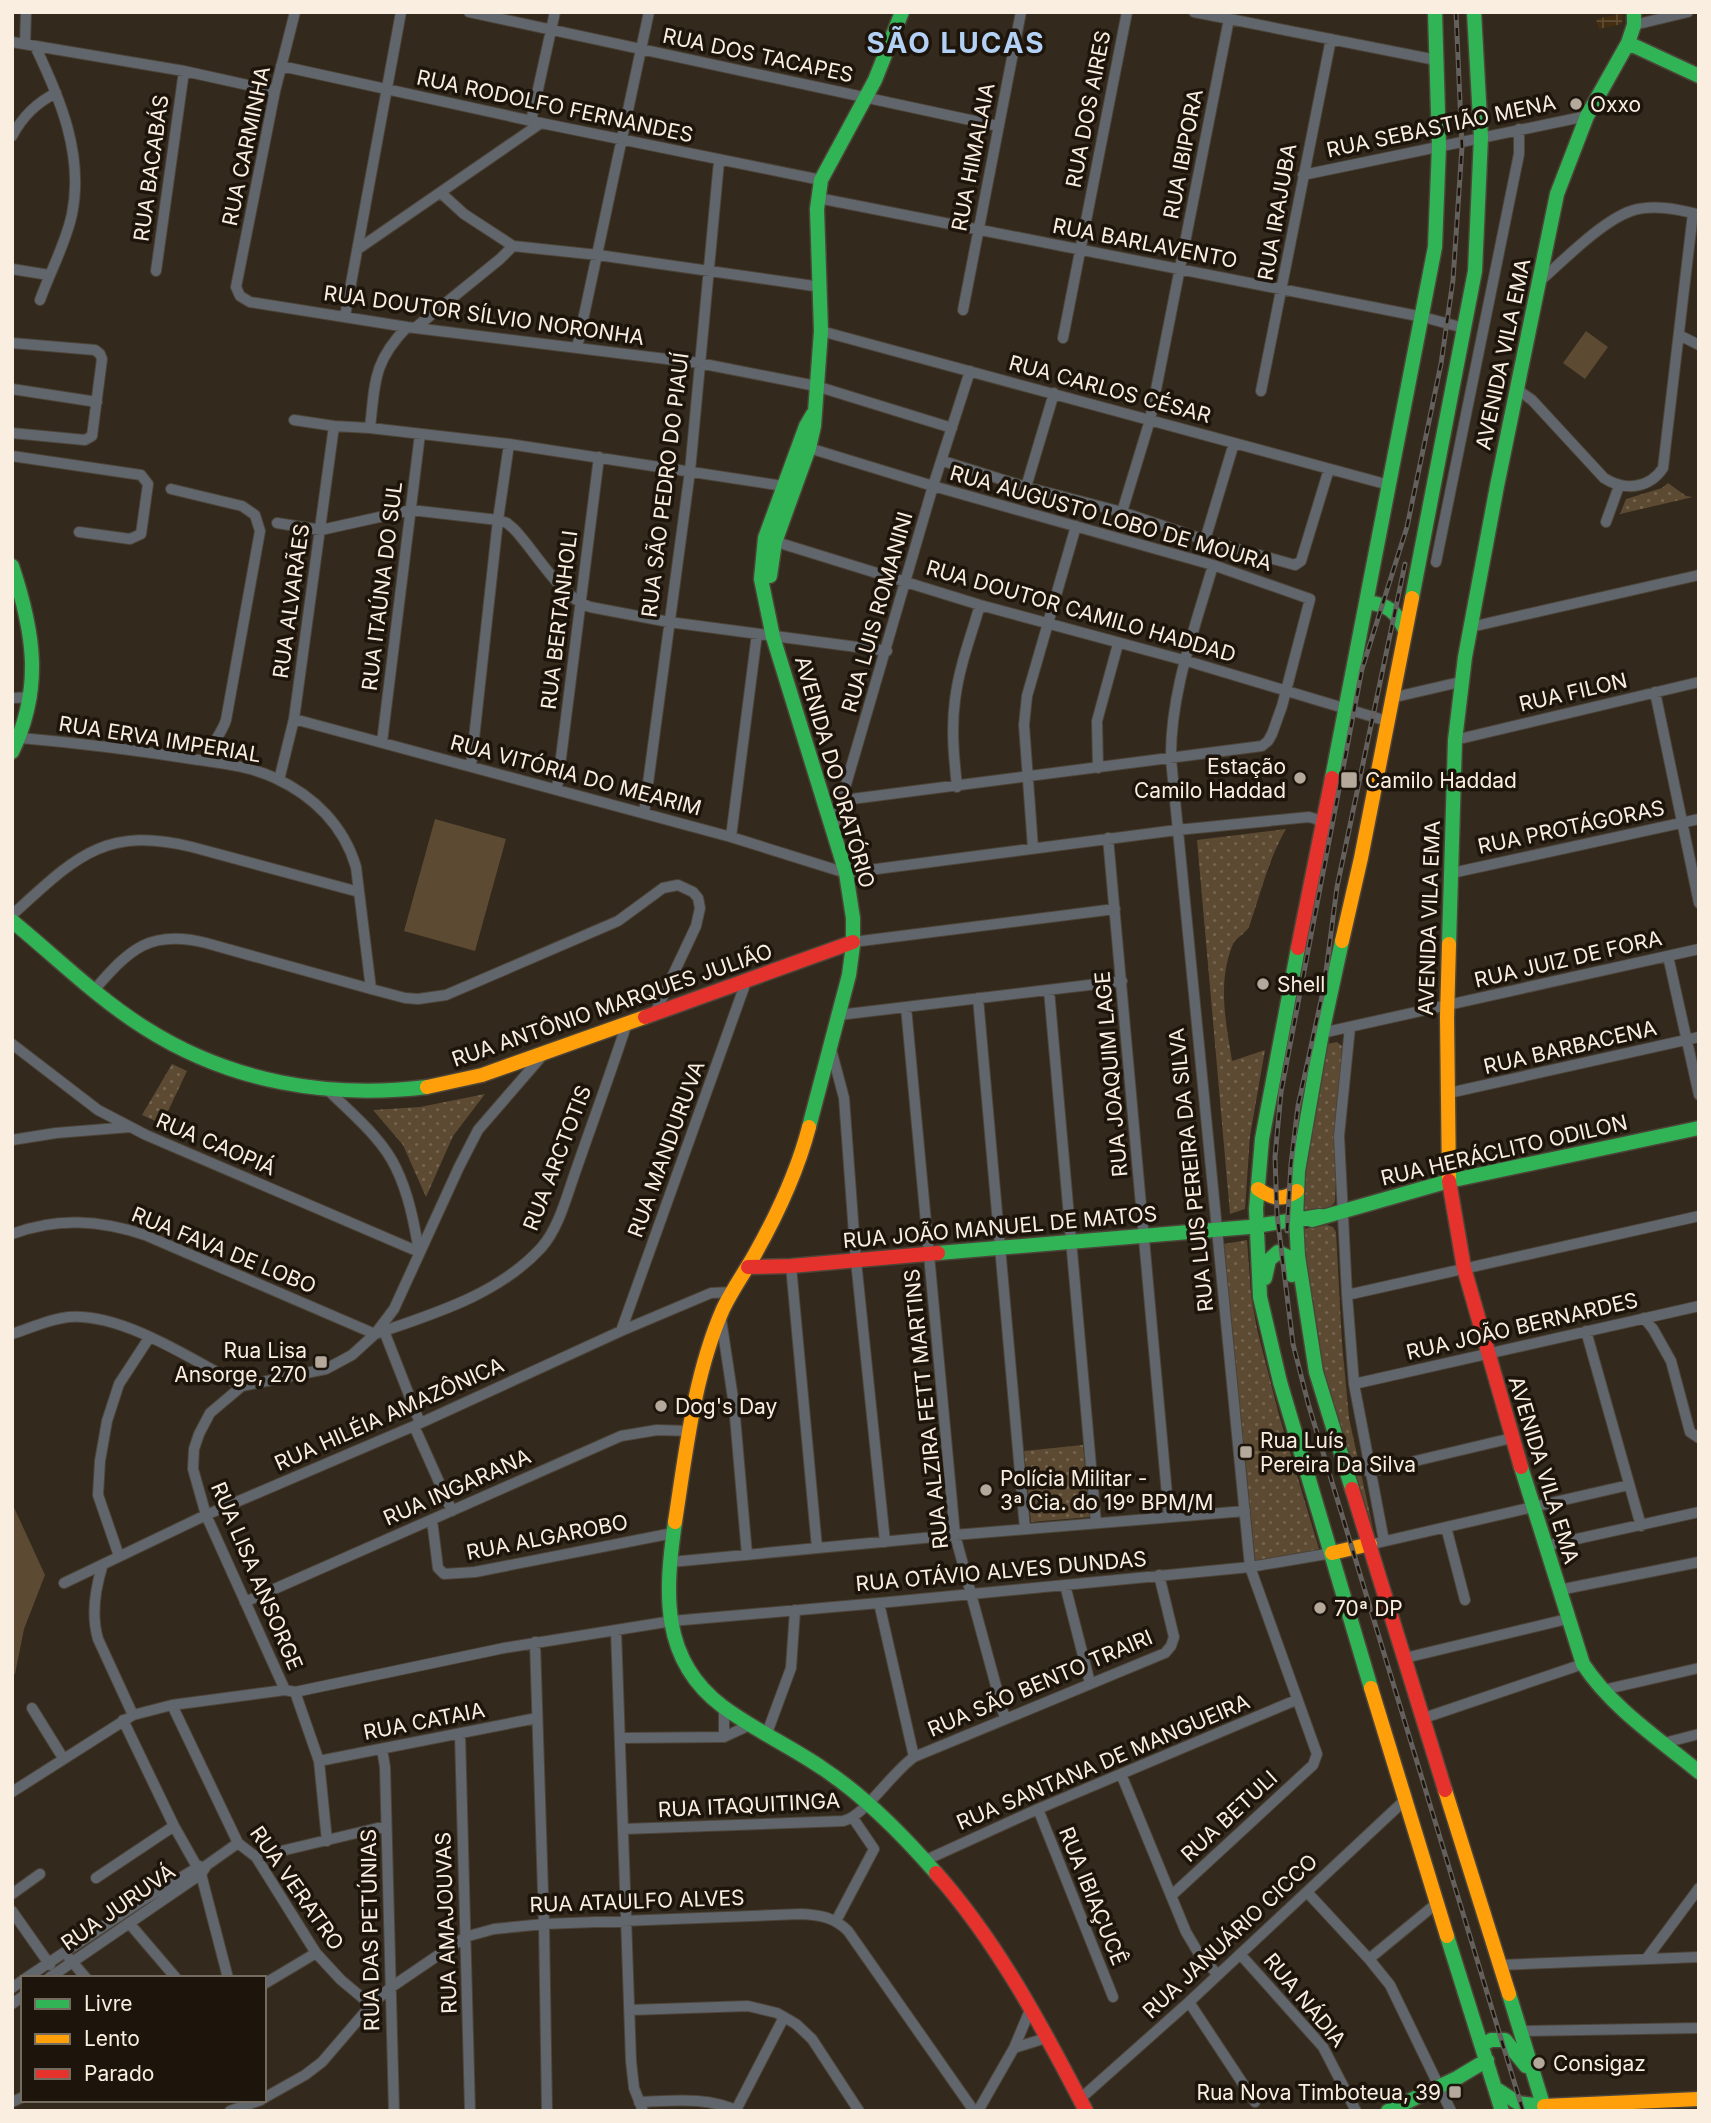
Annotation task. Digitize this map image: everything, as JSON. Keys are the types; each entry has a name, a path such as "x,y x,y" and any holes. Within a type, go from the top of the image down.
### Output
{"main road":[{"name":"AVENIDA DO ORATÓRIO","path":"789,487 809,448 814,426 821,331 818,198 821,180 875,80 902,12"},
{"path":"1435,12 1439,146 1435,247 1270,1089 1256,1226 1261,1297 1280,1382 1405,1800 1502,2111"},
{"path":"1316,1372 1303,1301 1296,1221 1298,1171 1322,1033 1350,909 1475,267 1481,137 1474,12"},
{"name":"AVENIDA VILA EMA","path":"1634,19 1628,43 1587,116 1558,194 1497,486 1460,682 1455,740 1447,1006 1449,1181 1464,1268 1533,1508 1583,1664 1603,1690 1699,1772"},
{"path":"1628,43 1699,76"},
{"name":"AVENIDA DO ORATÓRIO","path":"813,414 806,426 789,487 770,540 765,590 773,637 846,873 852,905 853,942 839,1015 794,1175 721,1316 702,1374 673,1533 672,1621 678,1651 696,1686 724,1707 820,1766 869,1803 903,1834 926,1860 993,1946 1083,2105"},
{"path":"12,566 29,621 32,697 20,738 12,752"},
{"path":"1367,602 1392,607 1405,630"},
{"name":"RUA ANTÔNIO MARQUES JULIÃO","path":"12,921 147,1030 190,1053 272,1082 359,1093 456,1083 542,1056 853,942"},
{"name":"RUA HERÁCLITO ODILON","path":"1256,1226 1320,1216 1449,1181 1699,1128"},
{"path":"1258,1189 1279,1200 1286,1199 1297,1191"},
{"name":"RUA JOÃO MANUEL DE MATOS","path":"748,1267 856,1261 1256,1226"},
{"path":"1261,1297 1269,1260 1278,1252 1285,1253 1291,1262 1296,1295 1316,1372 1347,1476 1373,1539 1423,1718 1545,2108"},
{"path":"1332,1553 1373,1539"},
{"name":"AVENIDA VILA EMA","path":"1670,1746 1699,1762"},
{"path":"1482,2045 1491,2040 1505,2040 1536,2081 1569,2106"},
{"path":"1388,2111 1457,2078 1486,2060"},
{"path":"1457,2078 1481,2078 1518,2103 1545,2108 1637,2106 1699,2099"}],"street":[{"path":"26,12 30,45 56,93 72,146 75,180 72,215 40,300"},
{"name":"RUA CARMINHA","path":"236,288 275,91 295,12"},
{"path":"345,316 401,12"},
{"name":"RUA DOS TACAPES","path":"469,12 998,126"},
{"path":"358,249 536,122 555,12"},
{"path":"577,348 649,12"},
{"name":"RUA HIMALAIA","path":"963,310 1021,12"},
{"name":"RUA DOS AIRES","path":"1063,338 1127,12"},
{"path":"1194,12 1436,60"},
{"path":"1634,19 1688,12"},
{"name":"RUA IBIPORA","path":"1122,512 1150,420 1229,19"},
{"name":"RUA IRAJUBA","path":"1261,391 1331,39"},
{"path":"12,42 184,71 275,91"},
{"name":"RUA RODOLFO FERNANDES","path":"281,66 719,161 821,180"},
{"name":"RUA BACABÁS","path":"156,271 184,71"},
{"path":"12,136 20,121 31,110 56,93"},
{"name":"RUA SEBASTIÃO MENA","path":"1303,175 1587,116"},
{"path":"1436,562 1519,154 1519,129"},
{"name":"RUA SÃO PEDRO DO PIAUÍ","path":"644,813 690,471 719,161"},
{"path":"440,193 464,214 513,246 821,286"},
{"name":"RUA BARLAVENTO","path":"818,198 1464,327"},
{"path":"1518,390 1532,400 1604,478 1619,486 1649,482 1663,468 1696,214 1665,208 1632,211 1608,223 1540,281"},
{"path":"370,428 377,369 390,347 500,260 513,246"},
{"path":"12,270 49,275"},
{"name":"RUA DOUTOR SÍLVIO NORONHA","path":"236,288 240,296 250,302 411,328 699,363 816,386 952,428"},
{"name":"RUA CARLOS CÉSAR","path":"821,331 1389,485"},
{"path":"1679,335 1699,345"},
{"path":"12,343 98,351 102,359 94,432 85,440 12,433"},
{"name":"RUA LUIS ROMANINI","path":"834,829 933,486 970,371"},
{"path":"12,389 97,402"},
{"path":"1026,487 1054,393"},
{"path":"294,420 509,444 789,487"},
{"name":"RUA ALVARÃES","path":"279,780 294,719 334,426"},
{"name":"RUA ITAÚNA DO SUL","path":"382,742 420,434"},
{"path":"1205,540 1234,443"},
{"path":"471,766 509,444"},
{"name":"RUA AUGUSTO LOBO DE MOURA","path":"809,448 1213,565 1310,599 1285,690"},
{"path":"12,456 119,471 141,475 145,479 148,484 141,534 130,539 79,532"},
{"name":"RUA BERTANHOLI","path":"557,789 599,457"},
{"path":"943,461 1297,565 1301,561 1329,468"},
{"path":"1606,522 1619,486"},
{"path":"171,489 242,506 255,515 260,531 226,720 220,736 209,749 206,761"},
{"path":"277,523 321,530 411,510 498,520 514,529 579,604 669,622 887,651"},
{"path":"1033,848 1026,777 1024,724 1027,696 1076,526"},
{"name":"RUA DOUTOR CAMILO HADDAD","path":"770,540 979,605 1187,660 1387,721"},
{"name":"RUA LUIS PEREIRA DA SILVA","path":"1213,565 1170,729 1171,759 1250,1567 1317,1754 1313,1765"},
{"path":"1471,627 1699,575"},
{"path":"957,787 953,752 955,701 959,676 979,605"},
{"path":"732,837 757,634"},
{"path":"1098,768 1097,721 1118,643"},
{"path":"1391,698 1460,682"},
{"name":"RUA FILON","path":"1455,740 1699,682"},
{"path":"844,800 1253,748 1265,745 1272,734 1285,690"},
{"path":"1655,692 1699,902"},
{"path":"12,698 32,697"},
{"name":"RUA VITÓRIA DO MEARIM","path":"294,719 732,837 846,873"},
{"name":"RUA ERVA IMPERIAL","path":"20,738 206,761 259,772 292,787 322,810 350,848 356,867 371,989"},
{"path":"846,873 1177,830 1309,817 1323,825"},
{"name":"RUA PROTÁGORAS","path":"1452,873 1699,819"},
{"name":"RUA JOAQUIM LAGE","path":"1108,838 1169,1517"},
{"path":"12,915 70,864 94,850 120,841 145,839 166,841 359,892"},
{"path":"95,989 132,951 145,943 166,938 206,943 405,998 446,995 610,925 663,888 678,885 693,892 698,898 700,908 696,926 654,1013"},
{"path":"853,942 1115,909"},
{"name":"RUA JUIZ DE FORA","path":"1322,1033 1699,950"},
{"path":"1668,956 1699,1095"},
{"name":"RUA MANDURUVA","path":"621,1331 747,979"},
{"path":"839,1015 1122,981"},
{"path":"1049,990 1097,1522"},
{"path":"978,998 1025,1529"},
{"name":"RUA ALZIRA FETT MARTINS","path":"906,1007 956,1535 1005,1719"},
{"name":"RUA ARCTOTIS","path":"380,1332 420,1319 471,1297 519,1269 543,1246 562,1208 627,1023"},
{"path":"1349,1027 1339,1136 1342,1211 1354,1384 1369,1472 1373,1539 1447,1527 1629,1485"},
{"name":"RUA BARBACENA","path":"1449,1093 1699,1037"},
{"name":"RUA CAOPIÁ","path":"14,1046 98,1110 131,1127 419,1252"},
{"path":"831,1046 844,1098 856,1261 885,1542"},
{"name":"RUA LISA ANSORGE","path":"327,1841 319,1761 290,1691 206,1516 193,1469 194,1450 210,1413 243,1386 326,1370 352,1355 380,1332 394,1309 478,1130 542,1056"},
{"path":"329,1091 374,1138 395,1166 413,1214 419,1252"},
{"path":"12,1140 56,1133 131,1127"},
{"path":"1347,1295 1699,1216"},
{"name":"RUA FAVA DE LOBO","path":"12,1234 47,1224 74,1221 121,1227 380,1332"},
{"path":"791,1266 817,1548"},
{"name":"RUA HILÉIA AMAZÔNICA","path":"64,1583 206,1516 621,1331 711,1293 733,1292"},
{"name":"RUA JOÃO BERNARDES","path":"1354,1384 1699,1306"},
{"path":"721,1316 734,1405 747,1555"},
{"path":"12,1334 58,1319 87,1317 118,1323 243,1386"},
{"path":"1644,1318 1667,1352 1690,1432 1699,1438"},
{"path":"1586,1331 1641,1526"},
{"path":"380,1332 452,1511"},
{"path":"119,1556 98,1495 100,1461 107,1421 119,1384 149,1338"},
{"name":"RUA INGARANA","path":"245,1602 621,1436 657,1430 691,1430"},
{"path":"1369,1472 1512,1438"},
{"path":"671,1562 1097,1522 1245,1511"},
{"path":"1545,1546 1699,1513"},
{"name":"RUA ALGAROBO","path":"432,1520 438,1568 444,1574 475,1572 673,1533"},
{"path":"1447,1527 1465,1600"},
{"name":"RUA OTÁVIO ALVES DUNDAS","path":"12,1792 128,1717 172,1705 290,1691 535,1642 672,1621 879,1604 1250,1567 1332,1553"},
{"path":"1559,1591 1699,1562"},
{"path":"102,1567 94,1626 128,1717 174,1826 201,1868 228,1976"},
{"name":"RUA SÃO BENTO TRAIRI","path":"869,1803 898,1769 914,1757 1165,1653 1171,1646 1172,1629 1159,1576"},
{"path":"1065,1585 1090,1683"},
{"path":"879,1604 914,1757"},
{"path":"767,1733 791,1668 795,1610"},
{"path":"1405,1658 1567,1619"},
{"path":"616,1630 631,2061 634,2088 641,2106 702,2100 737,2110 784,2017"},
{"path":"535,1642 547,2111"},
{"path":"1423,1718 1583,1664"},
{"path":"1603,1690 1699,1668"},
{"name":"RUA SANTANA DE MANGUEIRA","path":"926,1860 1038,1809 1296,1700"},
{"name":"RUA VERATRO","path":"172,1705 238,1843 257,1857 316,1953 341,1980 371,2005"},
{"path":"724,1707 724,1737"},
{"path":"32,1708 63,1758"},
{"name":"RUA CATAIA","path":"319,1761 537,1717"},
{"path":"621,1738 724,1737 752,1724"},
{"name":"RUA AMAJOUVAS","path":"460,1733 470,2111"},
{"path":"1670,1746 1699,1734"},
{"name":"RUA DAS PETÚNIAS","path":"382,1749 385,1767 394,2111"},
{"name":"RUA BETULI","path":"1171,1896 1313,1765"},
{"path":"1121,1774 1186,1932 1199,1954 1217,1974"},
{"name":"RUA JANUÁRIO CICCO","path":"1083,2105 1217,1974 1405,1800"},
{"name":"RUA ITAQUITINGA","path":"624,1829 843,1821 853,1818 869,1803"},
{"name":"RUA IBIAÇUCÊ","path":"1038,1809 1113,1997"},
{"path":"853,1818 874,1849 836,1921 856,1940 976,2111 1014,2048 1030,2010"},
{"path":"96,1878 174,1826"},
{"path":"257,1857 386,1826"},
{"name":"RUA JURUVÁ","path":"28,1976 238,1843"},
{"name":"RUA JURUVÁ","path":"52,1975 129,1923 201,1868"},
{"path":"12,1894 40,1874"},
{"path":"1647,1958 1699,1888"},
{"path":"1307,1892 1369,1959 1397,1997 1451,2111"},
{"path":"1369,1959 1437,1903"},
{"path":"12,1911 48,1962 52,1975"},
{"name":"RUA ATAULFO ALVES","path":"266,2098 322,2062 371,2005 390,1988 465,1937 494,1928 627,1920 801,1914 817,1915 836,1921"},
{"path":"129,1923 174,1976"},
{"path":"64,1952 84,1976"},
{"path":"266,1983 316,1953"},
{"name":"RUA NÁDIA","path":"1240,1954 1323,2047 1356,2111"},
{"path":"1500,1965 1699,1957"},
{"path":"1189,2002 1255,2102"},
{"path":"630,2010 748,2006 761,2007 784,2017 812,2039 859,2111"},
{"path":"1519,2031 1699,2028"},
{"path":"1014,2048 1046,2038"},
{"name":"RUA ATAULFO ALVES","path":"230,2111 258,2103"}],"shaded area":[{"path":"1623,12 1622,24 1599,29 1596,19 1616,15"},
{"path":"1586,331 1608,347 1585,379 1563,363"},
{"path":"1668,483 1686,496 1693,497 1620,514 1626,499 1662,488"},
{"path":"435,819 506,839 475,951 404,931"},
{"path":"1286,829 1270,863 1249,927 1233,944 1225,973 1224,1002 1232,1061 1265,1050 1250,1136 1245,1209 1230,1214 1197,840"},
{"path":"1337,1042 1342,1046 1335,1202 1329,1208 1300,1211 1322,1045"},
{"path":"172,1064 187,1071 162,1124 142,1115"},
{"path":"485,1094 453,1136 426,1197 403,1145 373,1110 420,1107"},
{"path":"1327,1225 1333,1227 1336,1232 1349,1418 1373,1528 1323,1377 1302,1236 1303,1229"},
{"path":"1247,1240 1251,1295 1257,1329 1279,1415 1319,1549 1258,1564 1255,1559 1224,1244"},
{"path":"1083,1445 1090,1517 1031,1522 1024,1451"},
{"path":"12,1503 45,1575 24,1629 15,1674 12,1676"}],"railway":[{"path":"1456,12 1462,147 1453,280 1441,364 1407,527 1362,669 1281,1092 1275,1157 1277,1215 1293,1344 1308,1403 1523,2111"},
{"path":"1287,1231 1298,1106 1324,987 1337,887 1405,564"}],"traffic: fast":[{"path":"770,576 775,542 809,448 814,426 821,331 817,209 821,180 875,80 902,12"},
{"path":"1332,778 1435,247 1439,146 1435,12"},
{"path":"1412,598 1475,271 1481,137 1474,12"},
{"path":"1449,944 1455,740 1465,657 1497,486 1557,194 1587,116 1628,43 1634,25 1634,12"},
{"path":"1628,43 1699,76"},
{"path":"809,1127 849,975 853,918 846,873 773,637 761,579 765,538 806,426 813,414"},
{"path":"12,566 26,614 32,660 28,705 12,752"},
{"path":"1367,602 1390,610 1405,630"},
{"path":"12,921 127,1016 177,1047 211,1062 245,1074 317,1088 390,1090 427,1087"},
{"path":"1342,941 1322,1033 1298,1171 1296,1219 1298,1256 1316,1372 1352,1489"},
{"path":"1298,948 1262,1139 1256,1209 1260,1297 1280,1382 1371,1688"},
{"path":"1312,1220 1449,1181 1699,1128"},
{"path":"938,1253 1249,1227 1320,1216"},
{"path":"1265,1278 1269,1260 1278,1252 1288,1257 1292,1275"},
{"path":"1521,1467 1583,1664 1622,1709 1699,1772"},
{"path":"675,1522 669,1599 677,1646 687,1667 702,1687 722,1706 810,1760 868,1803 936,1873"},
{"path":"1447,1936 1502,2111"},
{"path":"1509,1994 1545,2111"},
{"path":"1482,2045 1491,2040 1505,2040 1526,2066"},
{"path":"1388,2111 1457,2078 1487,2060"},
{"path":"1495,2088 1518,2103 1544,2106"}],"traffic: slow":[{"path":"1342,941 1412,598"},
{"path":"1449,944 1449,1181"},
{"path":"427,1087 482,1075 645,1017"},
{"path":"675,1522 692,1414 713,1334 723,1309 779,1208 793,1177 809,1127"},
{"path":"1258,1189 1277,1198 1297,1191"},
{"path":"1332,1553 1370,1544"},
{"path":"1371,1688 1447,1936"},
{"path":"1445,1790 1509,1994"},
{"path":"1544,2106 1699,2099"}],"traffic: jam":[{"path":"1298,948 1332,778"},
{"path":"645,1017 853,942"},
{"path":"1449,1181 1464,1268 1521,1467"},
{"path":"748,1267 791,1266 938,1253"},
{"path":"1352,1489 1445,1790"},
{"path":"936,1873 980,1928 1018,1987 1086,2111"}],"place":[{"name":"Oxxo","path":"1576,104"},
{"name":"Estação Camilo Haddad","path":"1300,778"},
{"name":"Camilo Haddad","path":"1349,780"},
{"name":"Shell","path":"1263,984"},
{"name":"Rua Lisa Ansorge, 270","path":"321,1362"},
{"name":"Dog's Day","path":"661,1406"},
{"name":"Rua Luís Pereira Da Silva","path":"1246,1452"},
{"name":"Polícia Militar - 3ª Cia. do 19º BPM/M","path":"986,1490"},
{"name":"70ª DP","path":"1320,1608"},
{"name":"Consigaz","path":"1539,2063"},
{"name":"Rua Nova Timboteua, 39","path":"1455,2092"}],"district":[{"name":"SÃO LUCAS","path":"956,43"}]}
